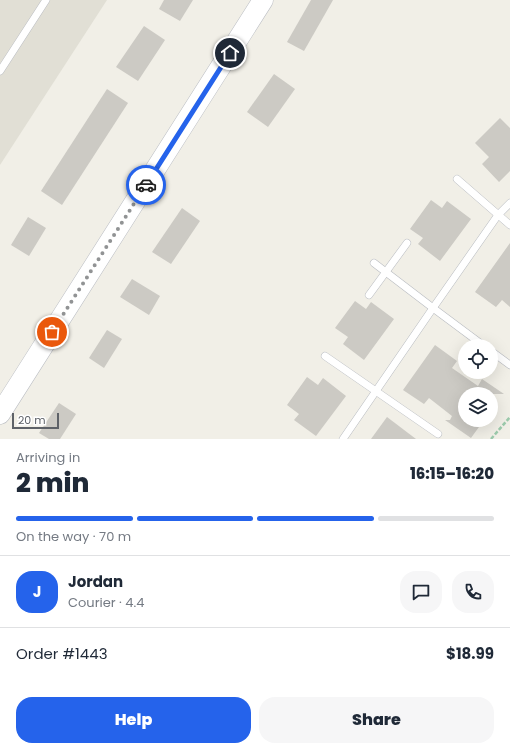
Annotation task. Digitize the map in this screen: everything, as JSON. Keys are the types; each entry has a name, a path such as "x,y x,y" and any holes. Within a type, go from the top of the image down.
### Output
{"main road":[{"path":"0,412 264,0"}],"lane":[{"path":"0,71 46,0"},
{"path":"457,179 510,225"},
{"path":"343,439 498,215 510,203"},
{"path":"369,295 407,243"},
{"path":"374,263 475,339"},
{"path":"325,356 438,434"},
{"path":"498,356 510,365"}],"path":[{"path":"491,439 510,417"}],"shaded area":[{"path":"0,0 107,0 0,165"}],"building":[{"path":"164,0 193,0 180,21 159,9"},
{"path":"311,0 333,0 304,51 287,42"},
{"path":"144,26 165,40 138,81 116,67"},
{"path":"274,74 295,89 268,127 247,112"},
{"path":"107,89 128,103 62,205 41,191"},
{"path":"500,118 510,128 510,171 499,182 482,164 489,157 475,143"},
{"path":"431,200 442,208 447,201 471,219 440,261 418,244 423,238 410,229"},
{"path":"182,208 200,221 171,264 152,252"},
{"path":"28,217 46,228 29,256 11,245"},
{"path":"510,243 510,307 502,300 496,307 475,292"},
{"path":"132,279 160,296 149,315 120,297"},
{"path":"355,301 366,309 371,302 394,319 364,360 343,344 348,337 335,328"},
{"path":"107,330 122,339 104,368 89,358"},
{"path":"435,345 457,361 452,368 458,372 458,379 468,379 478,386 482,379 494,387 458,387 458,427 479,427 471,438 445,420 450,420 452,416 429,398 424,404 403,390"},
{"path":"307,377 318,385 323,378 346,396 316,436 294,420 299,414 287,405"},
{"path":"498,390 504,394 498,394"},
{"path":"59,403 76,414 60,439 49,439 39,433"},
{"path":"387,417 416,439 371,439"}],"way so far":[{"path":"52,332 146,185"}],"route":[{"path":"146,185 230,53"}]}
